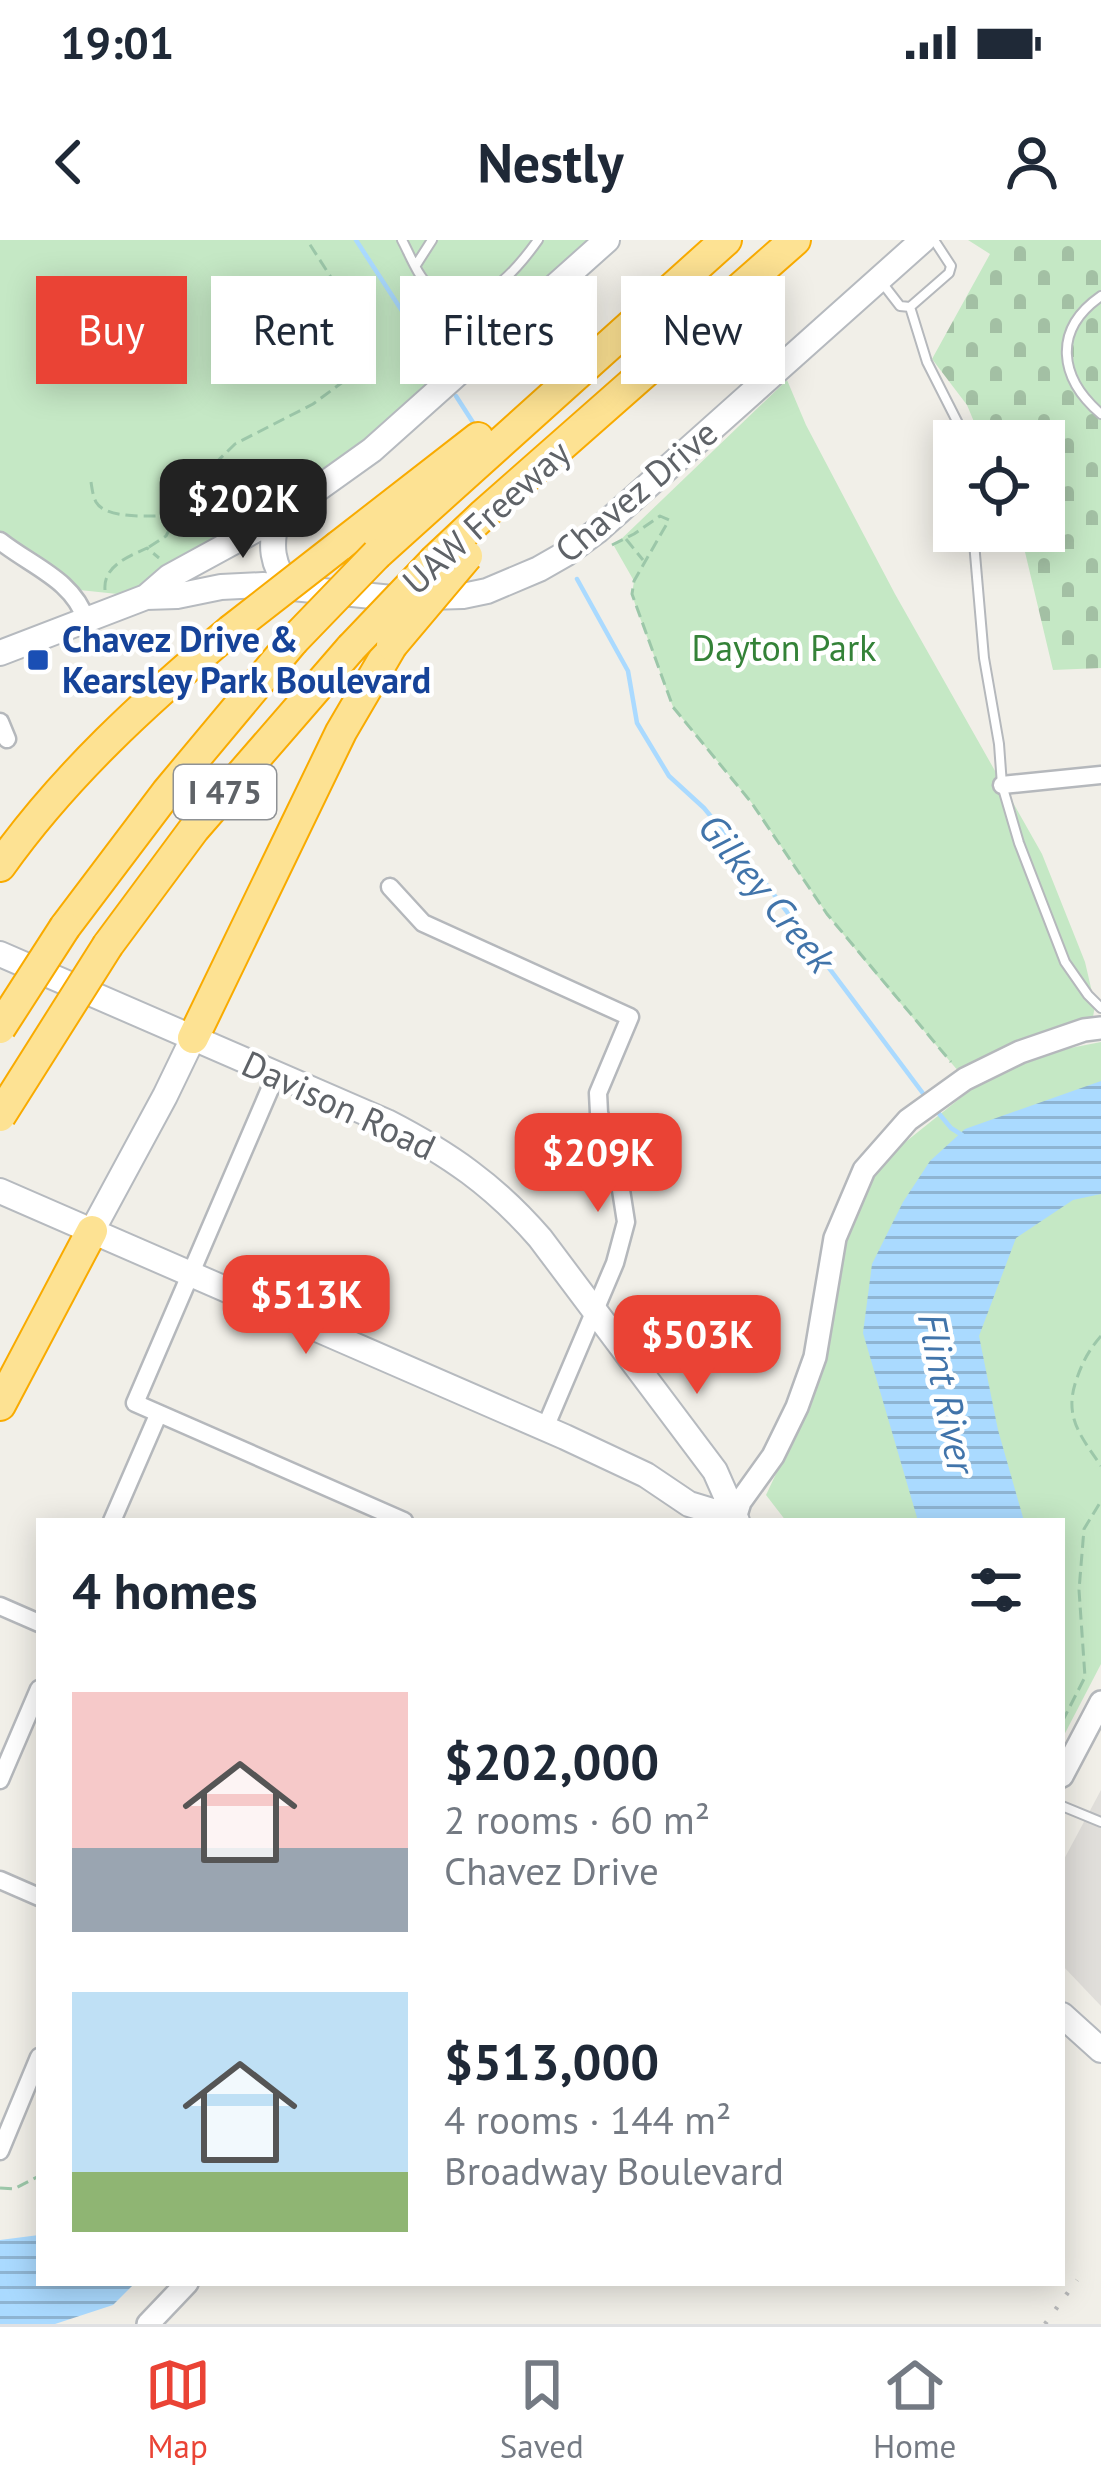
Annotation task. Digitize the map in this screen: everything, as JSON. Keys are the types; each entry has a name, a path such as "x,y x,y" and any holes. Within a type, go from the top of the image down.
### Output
{"highway":[{"name":"UAW Freeway","path":"686,276 726,240"},
{"name":"UAW Freeway","path":"0,1116 108,945 194,829 351,648 484,514 795,240"},
{"path":"0,866 80,768 161,688 455,454 621,333"},
{"name":"UAW Freeway","path":"0,1028 65,927 166,792 293,641 377,554 621,334"},
{"path":"193,1038 341,732 392,645 565,445"},
{"path":"0,1405 92,1231"}],"main road":[{"name":"Chavez Drive","path":"146,597 169,577 277,518 372,450 607,240"},
{"name":"Chavez Drive","path":"0,653 146,597 241,586 431,598 487,591 539,569 567,554 614,516 923,240"},
{"path":"277,518 272,552 290,588"},
{"name":"Davison Road","path":"0,954 387,1122 472,1172 529,1226 596,1313 715,1471 734,1518"},
{"path":"92,1231 193,1038"},
{"path":"0,1190 545,1428 646,1475 689,1504 729,1518"},
{"path":"1065,2018 1101,2050"}],"street":[{"path":"0,541 70,589 86,620"},
{"path":"1002,785 1101,775"},
{"path":"390,887 423,923 630,1017 598,1093 626,1222 596,1313 545,1428"},
{"path":"736,1518 740,1502 773,1456 797,1407 815,1357 835,1238 864,1169 908,1120 958,1084 1020,1052 1101,1028"},
{"path":"277,1075 135,1403 397,1518"},
{"path":"113,1518 158,1415"},
{"path":"0,1606 36,1622"},
{"path":"0,1780 36,1696"},
{"path":"1065,1770 1101,1702"},
{"path":"0,1880 36,1896"},
{"path":"0,2151 36,2064"},
{"path":"148,2324 184,2286"}],"lane":[{"path":"401,240 428,286 452,298 474,297 499,286 538,240"},
{"path":"416,266 432,240"},
{"path":"910,308 950,273 951,266 934,240"},
{"path":"879,278 900,306 910,308"},
{"path":"1101,296 1076,322 1066,356 1076,390 1101,414"},
{"path":"910,308 927,362 956,420"},
{"path":"975,552 1002,785 1026,864 1065,962 1101,1008"},
{"path":"1065,1807 1101,1822"}],"path":[{"path":"105,593 104,580 110,570 166,536 207,468 235,444 313,404 365,361 368,335 307,240"},
{"path":"91,482 97,505 104,510 176,515"},
{"path":"606,542 614,546 660,516 669,520 644,561 632,594 673,706 751,802 958,1084"},
{"path":"626,539 644,561"},
{"path":"147,548 169,577"},
{"path":"1101,1336 1086,1352 1071,1394 1072,1419 1101,1466"},
{"path":"1065,1716 1085,1677 1079,1590 1084,1529 1101,1501"},
{"path":"0,2188 14,2189 36,2178"}],"shaded area":[{"path":"1101,1790 1101,2006 1065,1968 1065,1857"}],"green space":[{"path":"0,240 607,240 567,276 400,276 400,384 446,384 372,450 146,597 70,589 0,541"},
{"path":"968,240 1101,240 1101,668 1053,670 1025,552 1065,552 1065,420 973,420 932,359 990,254"},
{"name":"Dayton Park","path":"785,382 895,594 1042,854 1085,962 1095,1005 1084,1030 965,1079 827,914 751,802 673,707 636,607 634,581 614,546"},
{"path":"1101,1042 1101,1664 1065,1733 1065,1518 784,1518 766,1495 817,1387 845,1243 866,1187 898,1148 979,1083 1050,1052"}],"water":[{"name":"Flint River","path":"1101,1081 1101,1194 1073,1200 1016,1238 979,1336 998,1430 1023,1518 917,1518 863,1333 872,1264 903,1202 930,1161 965,1129"},
{"path":"36,2235 36,2286 132,2286 113,2305 55,2324 0,2324 0,2240"}],"waterway":[{"name":"Gilkey Creek","path":"356,240 400,308"},
{"name":"Gilkey Creek","path":"456,396 474,424"},
{"name":"Gilkey Creek","path":"577,579 628,671 637,723 669,776 704,808 766,884 925,1096"},
{"name":"Gilkey Creek","path":"936,1110 962,1135"}],"railway":[{"path":"1045,2324 1077,2280"}],"place":[{"name":"Chavez Drive & Kearsley Park Boulevard","path":"38,660"}]}
